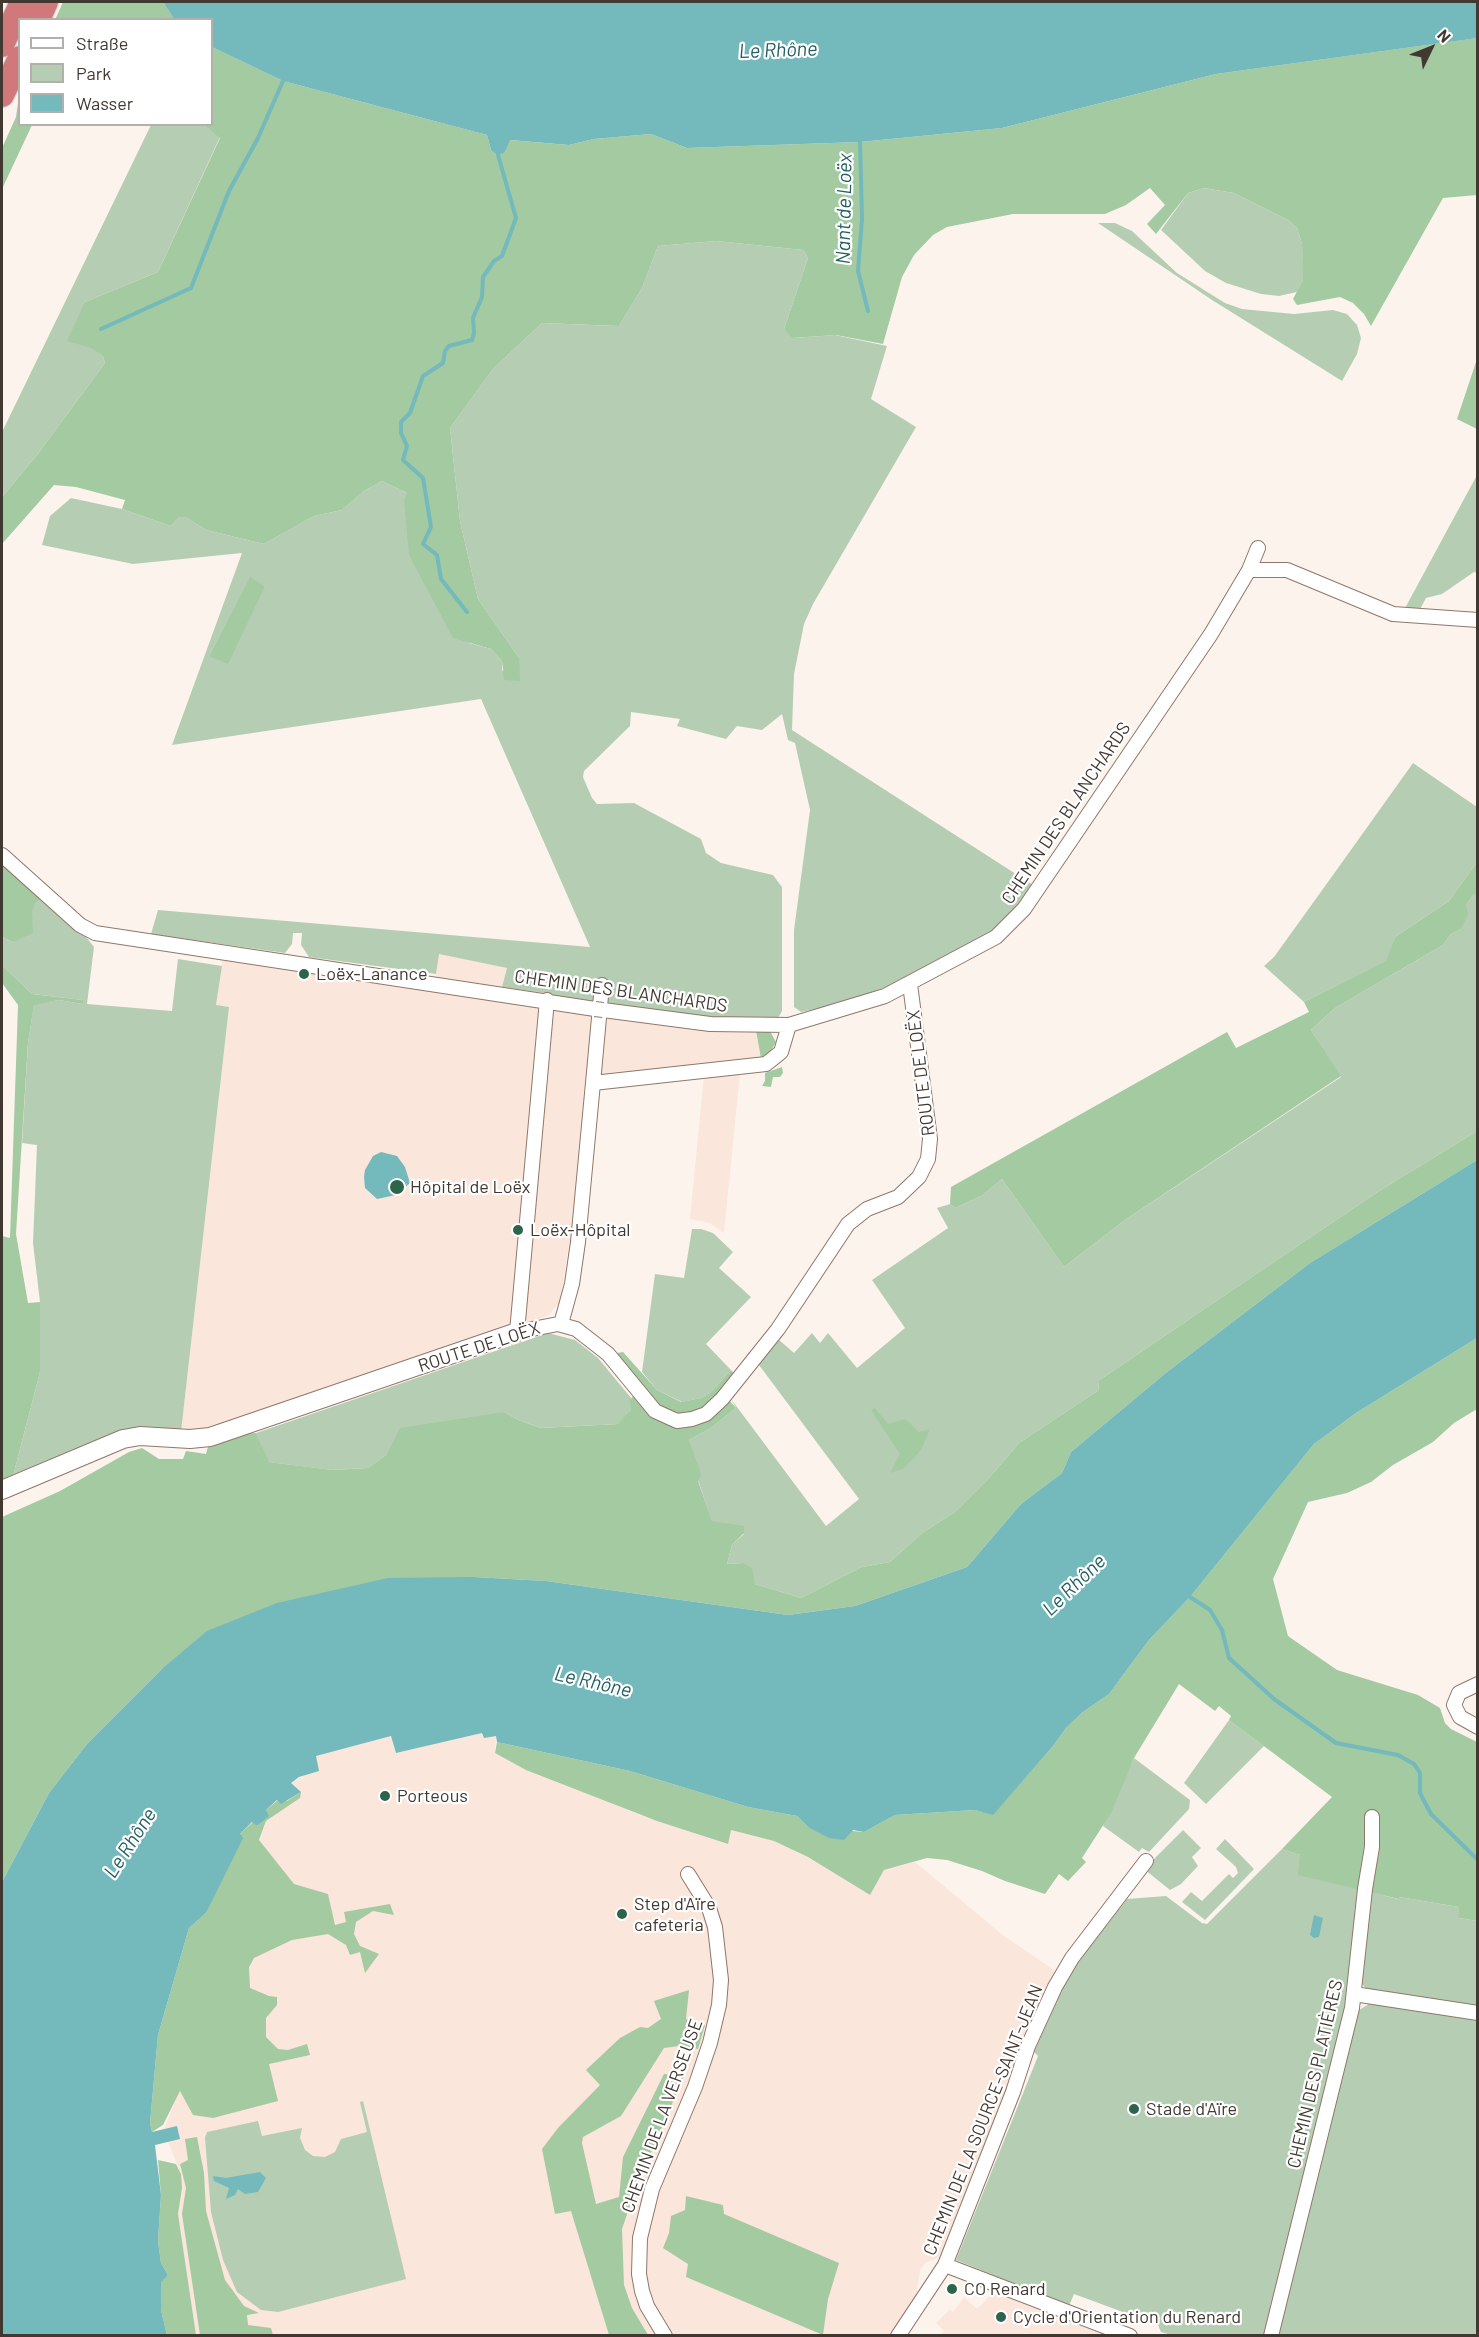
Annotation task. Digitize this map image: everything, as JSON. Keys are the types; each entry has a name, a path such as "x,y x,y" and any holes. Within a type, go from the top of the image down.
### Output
{"highway":[{"path":"2,45 22,2"},
{"path":"39,18 46,2"},
{"path":"2,95 18,62"}],"street":[{"name":"CHEMIN DES BLANCHARDS","path":"2,855 80,925 95,933 547,1000 599,1010 710,1024 789,1025 852,1008 910,984 981,947 1012,924 1210,634 1249,570 1258,548"},
{"path":"1249,570 1287,570 1393,614 1478,620"},
{"name":"ROUTE DE LOËX","path":"2,1490 123,1439 140,1436 190,1439 210,1437 543,1325 561,1324 576,1329 608,1354 655,1411 663,1416 677,1421 706,1414 722,1400 778,1329 848,1224 867,1209 898,1197 913,1184 924,1166 930,1139 910,984"},
{"path":"561,1324 572,1284 578,1242 602,985"},
{"path":"517,1332 547,1000"},
{"path":"593,1083 766,1064 782,1052 789,1025"},
{"path":"1478,1684 1459,1693 1454,1705 1460,1717 1478,1727"},
{"name":"CHEMIN DES PLATIÈRES","path":"1271,2336 1354,1994 1365,1889 1372,1847 1372,1817"},
{"name":"CHEMIN DE LA SOURCE-SAINT-JEAN","path":"898,2336 945,2265 1013,2092 1028,2046 1054,1987 1072,1958 1146,1862"},
{"name":"CHEMIN DE LA VERSEUSE","path":"665,2336 651,2314 642,2292 639,2274 640,2238 652,2189 695,2087 710,2043 719,2005 721,1980 715,1927 709,1908 688,1874"},
{"path":"1354,1994 1478,2013"},
{"path":"945,2265 1130,2336"}],"shaded area":[{"name":"Hôpital de Loëx","path":"438,953 507,968 502,987 545,993 564,999 753,1020 764,1071 740,1074 724,1233 710,1223 690,1219 704,1075 593,1091 578,1242 569,1241 561,1300 548,1316 205,1434 181,1432 229,1007 216,1006 223,954 435,984"},
{"path":"482,1733 496,1736 495,1753 637,1814 727,1844 731,1830 774,1841 808,1857 870,1895 884,1870 915,1862 1004,1936 1057,1972 1023,2043 945,2248 938,2258 925,2263 920,2270 916,2296 892,2335 196,2335 178,2214 181,2174 168,2142 155,2145 152,2132 164,2129 180,2090 266,1821 300,1798 291,1783 305,1775 315,1756 391,1736 396,1753"},
{"name":"Cycle d'Orientation du Renard","path":"995,2291 1071,2322 1112,2335 940,2335 944,2331 936,2323 950,2309 953,2312 964,2297 977,2309"}],"green space":[{"path":"63,2 163,2 173,18 56,18"},
{"path":"1477,38 1477,195 1443,198 1371,326 1364,314 1353,303 1340,297 1297,305 1293,299 1303,280 1302,244 1297,228 1288,220 1234,193 1204,188 1188,193 1156,234 1147,224 1165,205 1150,188 1126,205 1105,214 1013,214 947,227 933,235 914,255 902,277 883,344 836,335 792,338 784,329 808,258 803,250 716,241 658,246 642,288 619,326 542,323 493,369 450,428 460,521 478,599 519,658 520,681 504,680 502,661 491,649 453,638 409,555 404,500 407,493 382,481 364,491 342,510 314,516 264,544 206,530 185,517 179,517 171,526 122,509 125,500 76,487 54,485 2,544 2,497 37,455 105,363 103,356 91,348 67,341 85,302 158,272 220,138 205,126 213,126 213,47 283,81 487,135 491,150 505,152 509,140 569,145 594,139 651,134 687,148 860,142 1002,128 1216,74"},
{"path":"18,103 18,126 32,126 2,189 2,148 16,117"},
{"path":"151,126 205,126 220,137 158,272 85,302 91,347 103,356 105,363 37,455 2,497 2,432"},
{"path":"1204,188 1234,193 1288,220 1297,228 1302,244 1303,280 1297,292 1279,296 1261,294 1226,283 1205,271 1161,230 1188,193"},
{"path":"1098,223 1115,223 1132,231 1177,273 1225,303 1242,309 1294,314 1333,310 1347,314 1357,325 1361,338 1357,354 1342,381 1212,300"},
{"path":"716,241 803,250 808,258 784,329 793,338 835,335 887,346 871,399 916,427 813,604 804,624 794,674 792,730 1033,885 1011,916 991,933 894,984 842,1003 801,1012 794,1007 794,930 810,810 795,743 788,740 782,714 762,730 737,726 726,739 677,726 680,719 631,712 630,726 584,771 583,777 592,798 597,804 634,803 701,839 706,853 721,863 773,875 782,887 782,1011 778,1018 708,1018 564,999 545,993 502,987 507,968 439,954 436,974 309,957 301,945 302,933 293,933 292,944 285,953 151,934 158,910 590,947 481,699 172,745 242,553 133,564 42,545 50,516 71,498 122,509 171,526 179,517 185,517 206,530 264,544 314,516 342,510 364,491 382,481 407,493 469,643 491,649 502,661 502,671 519,658 478,599 460,521 450,428 493,369 542,323 619,326 642,288 658,246","holes":["250,578 265,586 209,656"]},
{"path":"1477,359 1477,429 1457,419"},
{"path":"1477,475 1477,573 1474,572 1442,594 1426,598 1418,613 1404,610"},
{"path":"250,577 265,586 228,664 209,656"},
{"path":"1413,763 1477,807 1477,862 1449,901 1395,937 1387,961 1304,1002 1264,966 1274,957"},
{"path":"2,862 43,898 35,904 32,912 33,933 13,942 2,937"},
{"path":"1477,862 1477,894 1474,894 1466,905 1468,914 1461,929 1451,934 1443,945 1335,1008 1311,1030 1341,1076 1125,1220 1064,1267 1002,1179 983,1195 955,1208 950,1204 951,1187 1227,1032 1236,1048 1309,1012 1304,1002 1386,961 1395,937 1449,901"},
{"path":"1474,894 1477,894 1477,1131 1376,1193 1098,1381 1099,1390 1019,1443 989,1478 955,1512 922,1533 890,1562 862,1567 801,1598 755,1584 743,1563 727,1564 732,1545 744,1534 712,1522 698,1480 689,1440 711,1428 736,1408 731,1399 826,1526 859,1499 759,1365 778,1339 794,1353 812,1333 820,1343 828,1333 857,1368 905,1328 872,1280 948,1228 937,1208 950,1204 955,1208 983,1195 1002,1179 1064,1267 1125,1220 1341,1077 1311,1030 1335,1008 1443,945 1451,934 1461,929 1466,905"},
{"path":"43,898 83,933 94,947 87,1004 172,1011 178,959 222,966 216,1005 229,1007 181,1432 13,1476 40,1372 40,1302 33,1243 37,1145 22,1143 28,1043 34,1004 59,1000 83,1004 83,1000 32,994 2,965 2,937 13,942 35,904"},
{"path":"2,965 32,994 83,1000 83,1004 59,1000 34,1005 28,1043 16,1234 28,1303 40,1302 40,1372 13,1476 2,1483 2,1236 10,1238 18,1005 2,983"},
{"path":"756,1031 770,1031 776,1042 769,1054 761,1058"},
{"path":"782,1067 783,1073 780,1077 773,1077 771,1087 762,1086 765,1073"},
{"path":"1477,1131 1477,1160 1310,1263 1167,1372 1071,1452 1062,1473 1021,1504 967,1567 855,1606 788,1615 546,1581 474,1577 162,1669 87,1744 49,1793 2,1882 2,1517 60,1491 129,1452 142,1448 159,1459 183,1459 186,1451 206,1454 209,1443 240,1434 256,1433 269,1462 333,1470 368,1468 387,1454 400,1428 504,1412 541,1428 618,1424 631,1410 630,1400 641,1387 617,1353 623,1352 657,1390 681,1402 701,1398 710,1393 731,1370 737,1377 722,1392 736,1408 711,1428 689,1440 701,1474 698,1481 712,1521 744,1526 744,1533 732,1545 727,1564 743,1563 752,1568 755,1584 801,1598 862,1567 890,1562 922,1533 955,1512 989,1478 1019,1443 1099,1390 1098,1381 1376,1193"},
{"path":"692,1229 713,1233 733,1252 719,1268 751,1297 706,1344 731,1370 710,1393 701,1398 682,1402 657,1390 642,1372 655,1274 684,1278"},
{"path":"548,1333 575,1340 598,1358 632,1399 631,1410 626,1418 618,1424 541,1428 504,1412 387,1454 368,1468 332,1470 268,1462 256,1433"},
{"path":"1477,1338 1477,1409 1454,1423 1433,1442 1393,1465 1371,1482 1347,1493 1308,1502 1273,1579 1288,1636 1337,1670 1418,1695 1440,1708 1445,1723 1451,1729 1477,1742 1477,1921 1459,1918 1459,1907 1399,1897 1399,1899 1298,1875 1300,1855 1282,1849 1332,1797 1229,1720 1231,1716 1219,1706 1215,1711 1179,1684 1134,1758 1111,1813 1082,1858 1086,1862 1068,1881 1059,1874 1045,1894 947,1860 927,1858 884,1870 870,1895 808,1857 774,1841 731,1830 728,1844 657,1821 526,1770 495,1753 497,1742 630,1771 748,1807 797,1816 808,1827 864,1832 895,1815 975,1810 993,1814 1066,1728 1083,1712 1109,1694 1149,1640 1190,1597 1314,1444 1356,1413"},
{"path":"875,1408 888,1424 905,1419 919,1432 930,1429 921,1450 903,1469 890,1473 900,1454 871,1410"},
{"path":"1229,1720 1264,1746 1206,1804 1184,1783"},
{"path":"1134,1758 1190,1800 1189,1809 1149,1852 1142,1848 1139,1852 1103,1826"},
{"path":"301,1792 300,1798 266,1821 259,1840 294,1884 328,1894 335,1925 346,1922 344,1912 390,1904 394,1915 373,1911 356,1922 354,1934 360,1946 379,1954 365,1973 360,1952 350,1955 346,1945 328,1934 292,1940 254,1958 249,1967 250,1988 277,1997 277,2005 266,2018 266,2037 278,2049 288,2050 307,2044 310,2055 269,2064 278,2101 213,2118 193,2115 180,2091 163,2125 152,2132 150,2123 158,2035 189,1928 206,1913 240,1834 253,1822 257,1826 268,1816 266,1810 278,1800 287,1801"},
{"path":"1183,1830 1201,1848 1192,1857 1198,1866 1181,1884 1170,1890 1144,1869"},
{"path":"1225,1839 1254,1869 1205,1920 1182,1902 1191,1892 1202,1901 1229,1874 1233,1878 1238,1873 1236,1867 1216,1849"},
{"name":"Stade d'Aïre","path":"1282,1849 1300,1855 1360,1890 1349,1994 1266,2335 1171,2335 1161,2332 1158,2325 1074,2294 1069,2306 956,2260 1038,2056 1033,2051 1062,1987 1075,1965 1127,1899 1166,1896 1202,1923 1207,1924"},
{"path":"1367,1891 1398,1899 1399,1897 1459,1907 1459,1918 1477,1921 1477,2008 1367,1990 1358,1979"},
{"path":"689,1990 686,2019 705,2025 698,2049 679,2046 664,2048 621,2116 583,2137 582,2143 596,2204 619,2197 623,2157 664,2074 684,2076 637,2185 622,2229 624,2285 632,2308 648,2335 609,2335 571,2211 555,2214 542,2149 558,2128 600,2085 586,2070 620,2038 640,2027 648,2028 661,2019 654,2001"},
{"path":"1372,2002 1477,2019 1477,2335 1277,2336 1356,2012"},
{"path":"363,2101 406,2279 278,2312 261,2310 237,2292 223,2260 211,2212 205,2138 207,2132 258,2121 262,2136 302,2128 300,2138 305,2150 313,2156 325,2157 335,2152 341,2139 367,2132 360,2102"},
{"path":"197,2137 204,2173 206,2211 225,2280 244,2306 259,2313 247,2315 248,2325 271,2328 273,2335 200,2335 182,2214 186,2188 180,2164 188,2160 185,2139"},
{"path":"158,2160 176,2164 181,2174 182,2188 178,2214 196,2335 167,2335 161,2310 161,2280 168,2275 161,2263 158,2241 161,2195"},
{"path":"686,2196 723,2205 724,2214 839,2263 828,2299 823,2335 686,2277 688,2264 663,2248 669,2233 671,2216 685,2210"}],"water":[{"name":"Le Rhône","path":"163,2 1477,2 1478,38 1216,74 1002,128 860,142 687,148 651,134 594,139 569,145 510,140 505,152 498,155 491,150 487,135 283,81 213,47 213,18 173,18"},
{"path":"381,1152 397,1156 405,1167 410,1183 396,1195 377,1199 365,1188 364,1177 365,1170 373,1156"},
{"name":"Le Rhône","path":"1477,1160 1477,1338 1356,1413 1314,1444 1190,1597 1149,1640 1109,1694 1083,1712 1066,1728 993,1815 975,1810 895,1815 864,1832 853,1830 844,1840 829,1838 808,1827 797,1816 748,1807 630,1771 497,1742 496,1736 484,1738 482,1733 396,1753 391,1736 316,1756 319,1771 299,1777 291,1783 301,1792 281,1804 277,1800 266,1810 269,1816 257,1826 252,1822 240,1834 243,1838 206,1913 189,1928 158,2035 150,2123 152,2132 177,2126 180,2139 155,2145 161,2195 158,2241 161,2263 168,2275 161,2282 161,2310 167,2335 2,2335 2,1882 49,1793 87,1744 162,1669 207,1631 277,1603 388,1578 474,1577 546,1581 788,1615 855,1606 967,1567 1021,1504 1062,1473 1071,1452 1167,1372 1310,1263"},
{"path":"1314,1915 1323,1918 1319,1937 1314,1938 1310,1935"},
{"path":"260,2172 266,2178 258,2192 245,2194 238,2189 235,2195 226,2199 229,2188 214,2181 213,2176 226,2178"}],"waterway":[{"path":"101,329 191,288 229,191 258,138 283,81"},
{"name":"Nant de Loëx","path":"860,142 862,219 858,271 868,311"},
{"path":"467,612 441,579 437,555 423,544 431,527 423,478 403,460 407,446 401,433 401,422 410,413 423,376 443,363 445,351 449,346 472,340 473,318 482,297 483,277 494,261 502,256 516,218 498,155"},
{"path":"1190,1597 1210,1610 1222,1630 1229,1658 1274,1699 1336,1743 1398,1755 1414,1764 1420,1773 1420,1793 1431,1814 1478,1860"}],"place":[{"name":"Loëx-Lanance","path":"304,974"},
{"name":"Hôpital de Loëx","path":"397,1187"},
{"name":"Loëx-Hôpital","path":"518,1230"},
{"name":"Porteous","path":"385,1796"},
{"name":"Step d'Aïre cafeteria","path":"622,1914"},
{"name":"Stade d'Aïre","path":"1134,2109"},
{"name":"CO Renard","path":"952,2289"},
{"name":"Cycle d'Orientation du Renard","path":"1001,2317"}]}
